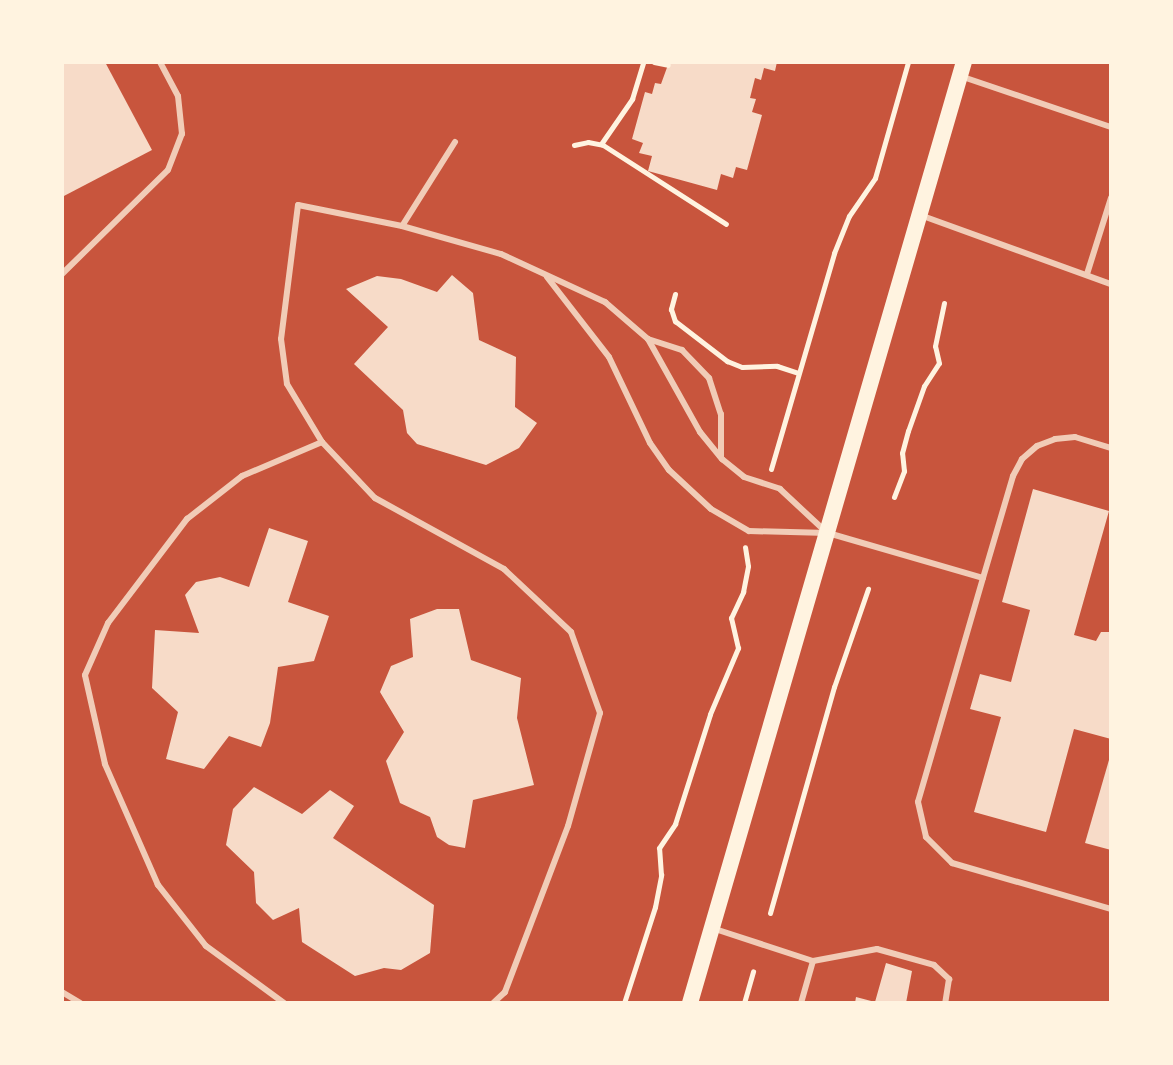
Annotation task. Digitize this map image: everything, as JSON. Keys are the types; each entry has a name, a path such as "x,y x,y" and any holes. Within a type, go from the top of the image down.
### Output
{"main road":[{"path":"690,1003 962,69"}],"lane":[{"path":"62,274 168,170 182,134 178,96 160,62"},
{"path":"962,69 1111,127"},
{"path":"402,226 455,142"},
{"path":"1087,274 1111,198"},
{"path":"493,1003 505,992 568,826 600,713 571,632 504,569 375,498 322,442 287,384 281,339 298,205 402,226 501,254 605,302 648,339 700,432 722,459 744,477 780,489 828,533"},
{"path":"920,215 1111,284"},
{"path":"547,277 609,357 650,443 684,487 725,519 749,531 828,533 983,578"},
{"path":"648,339 682,350 709,378 721,414 722,459"},
{"path":"1111,448 1075,437 1055,439 1037,446 1022,459 1013,476 918,802 926,837 952,863 1111,909"},
{"path":"284,1003 206,946 158,885 105,764 85,675 108,623 187,519 242,476 322,442"},
{"path":"712,928 813,961 877,949 934,965 949,979 945,1003"},
{"path":"801,1003 813,961"},
{"path":"62,992 80,1003"}],"path":[{"path":"601,144 632,99 643,62"},
{"path":"654,62 668,65"},
{"path":"770,470 840,235 875,178 908,62"},
{"path":"574,145 601,144 726,224"},
{"path":"675,294 671,309 675,321 727,361 747,368 777,366 798,373"},
{"path":"894,497 904,471 902,453 908,431 924,386 939,363 935,346 944,303"},
{"path":"624,1003 660,886 659,848 675,824 710,714 738,648 731,618 743,592 748,566 744,546"},
{"path":"770,913 834,687 868,589"},
{"path":"744,1003 753,971"}],"building":[{"path":"62,62 105,62 152,150 62,197"},
{"path":"669,62 777,62 775,71 764,68 761,80 755,78 750,98 756,99 752,112 762,115 747,170 736,167 733,178 721,174 717,190 648,171 652,156 639,153 643,143 632,139 645,92 652,94 655,83 661,84"},
{"path":"452,275 473,293 479,340 516,357 515,407 537,423 519,448 486,465 417,444 407,433 403,410 354,364 388,327 346,289 377,276 401,279 437,292"},
{"path":"1033,489 1109,511 1074,635 1096,641 1101,632 1111,632 1111,739 1074,729 1046,832 974,812 1001,717 970,709 980,674 1011,682 1030,610 1002,602"},
{"path":"269,528 308,541 288,602 329,616 314,661 278,667 270,723 261,747 229,736 204,769 166,759 178,712 152,688 155,630 199,633 185,595 196,582 220,577 249,587"},
{"path":"437,609 459,609 471,660 521,678 517,718 534,785 473,800 465,848 449,845 437,837 430,817 400,803 386,761 404,732 380,692 391,666 413,657 410,619"},
{"path":"1111,753 1111,850 1085,843"},
{"path":"254,787 302,814 330,790 354,806 333,838 434,905 430,953 401,970 384,968 355,976 302,942 299,908 273,920 256,903 254,872 226,845 233,809"},
{"path":"886,963 912,971 906,1003 855,1003 856,997 875,1002"}]}
